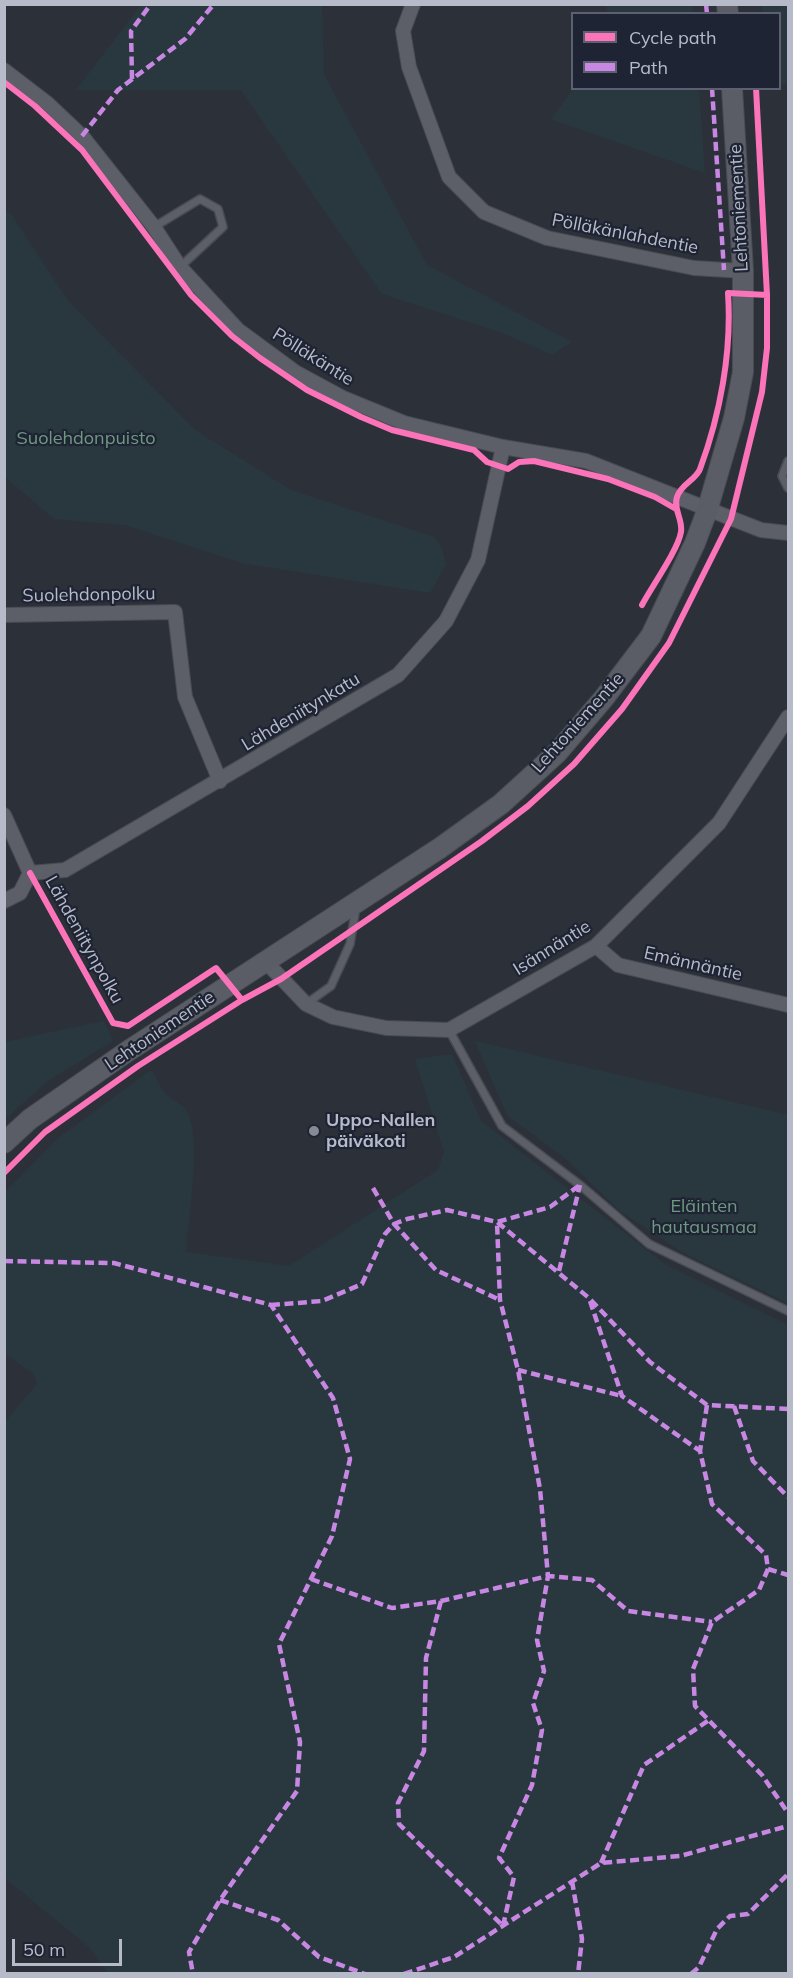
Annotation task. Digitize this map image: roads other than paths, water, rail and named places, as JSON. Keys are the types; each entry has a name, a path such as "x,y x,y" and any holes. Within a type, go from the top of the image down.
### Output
{"main road":[{"name":"Lehtoniementie","path":"4,1143 49,1106 501,804 557,753 604,698 651,636 695,543 707,511 734,418 743,372 743,272 732,90"}],"street":[{"name":"Pölläkänlahdentie","path":"413,4 403,31 409,67 449,177 484,212 547,238 694,268 743,272"},
{"name":"Pölläkäntie","path":"4,70 47,103 82,136 154,226 180,267 238,330 295,372 343,398 404,423 503,447 586,461 707,511 761,530 789,533"},
{"name":"Lähdeniitynkatu","path":"30,873 65,870 398,675 446,621 478,560 503,447"},
{"name":"Suolehdonpolku","path":"4,615 175,612 186,697 220,781"},
{"name":"Isännäntie","path":"448,1030 596,946 719,823 789,717"},
{"path":"4,816 30,873 20,893 4,901"},
{"name":"Emännäntie","path":"596,946 618,965 789,1005"},
{"path":"265,961 306,1004 333,1017 386,1028 448,1030"}],"lane":[{"path":"154,226 200,199 218,209 223,227 180,267"},
{"path":"789,461 782,476 789,488"},
{"path":"306,1004 331,986 350,944 356,902"},
{"path":"448,1030 502,1126 580,1185 649,1244 789,1311"}],"place":[{"name":"Uppo-Nallen päiväkoti","path":"314,1131"}],"park label":[{"name":"Suolehdonpuisto","path":"86,439"},
{"name":"Eläinten hautausmaa","path":"704,1217"}]}
